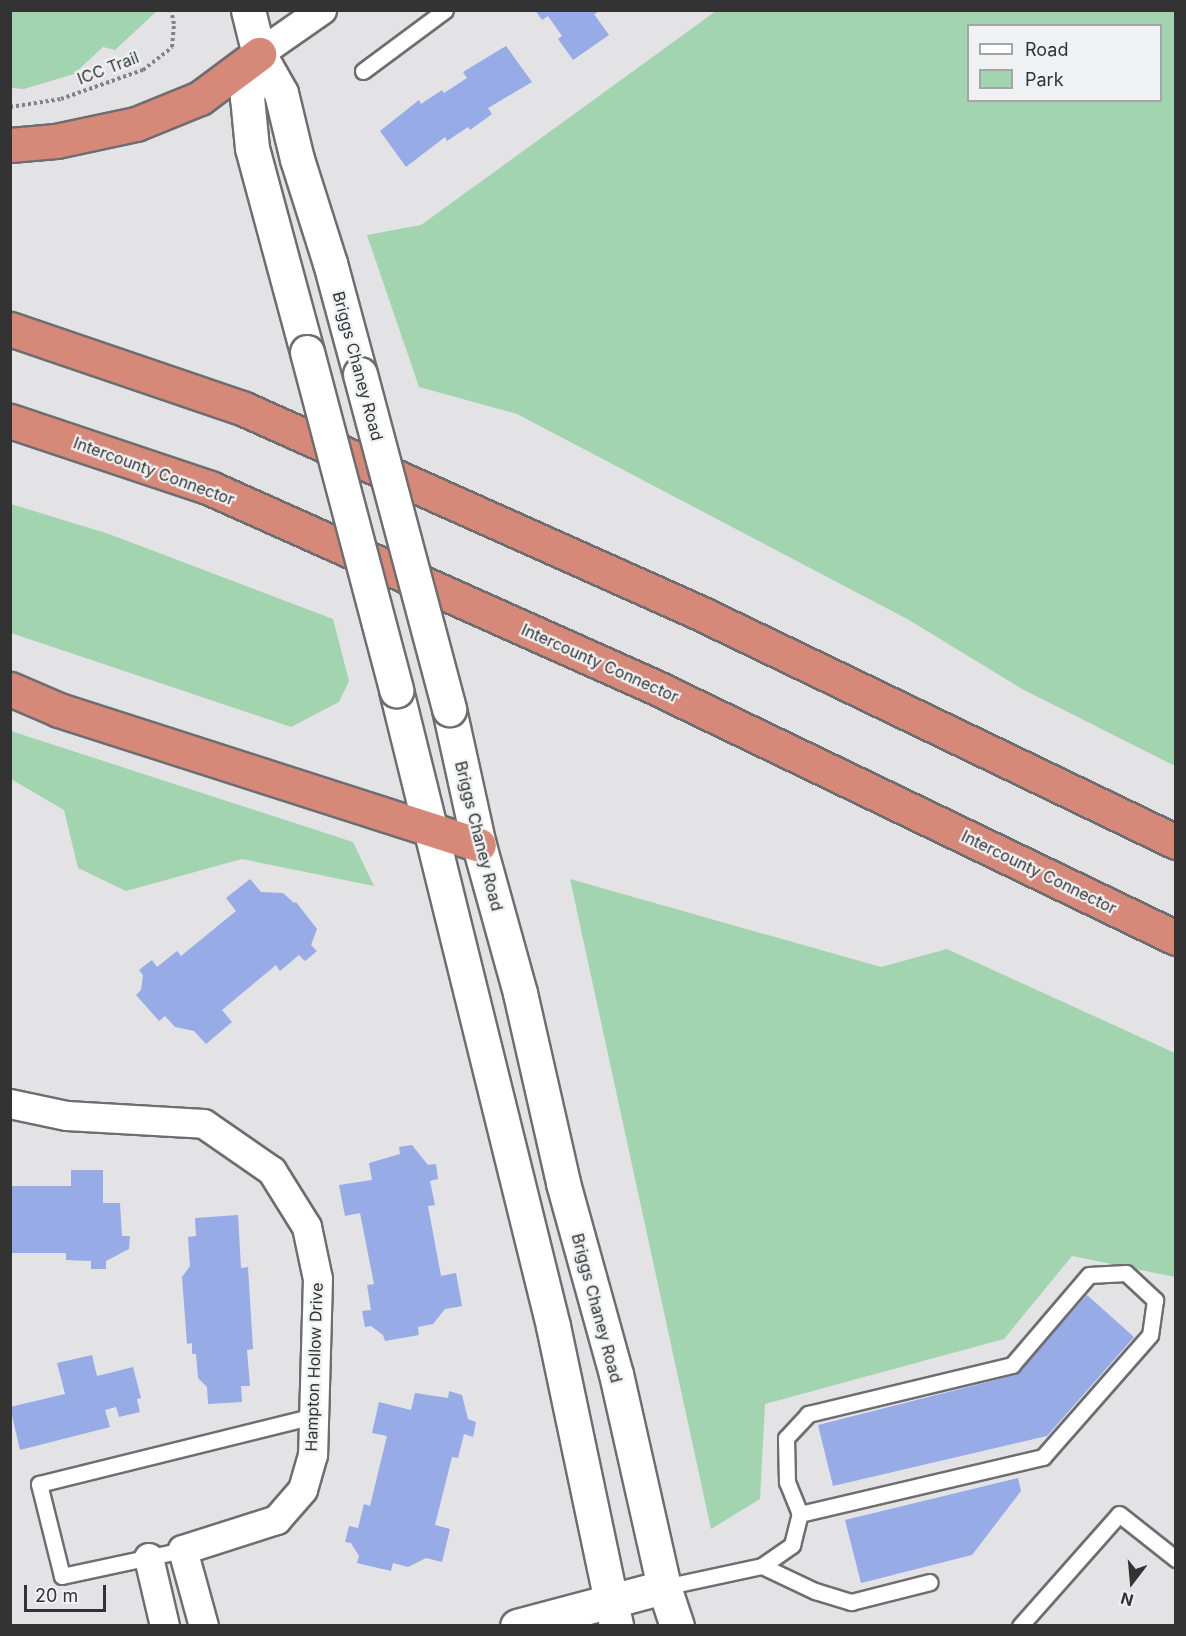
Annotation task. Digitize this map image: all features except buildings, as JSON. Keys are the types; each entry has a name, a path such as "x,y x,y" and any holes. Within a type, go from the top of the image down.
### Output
{"highway":[{"path":"10,145 56,141 136,124 200,98 259,54"},
{"path":"10,329 242,408 700,613 1176,842"},
{"name":"Intercounty Connector","path":"10,420 210,488 663,691 1176,938"},
{"path":"10,689 59,710 479,845"}],"main road":[{"name":"Briggs Chaney Road","path":"248,10 259,54 281,93 297,159 330,263 449,709 479,845 520,993 563,1183 616,1374 664,1587 677,1626"},
{"path":"259,54 246,97 252,148 396,690 553,1326 612,1614"},
{"path":"517,1626 612,1614 664,1587"}],"street":[{"path":"259,54 322,10"},
{"name":"Hampton Hollow Drive","path":"10,1104 67,1116 204,1124 272,1171 307,1227 318,1279 313,1455 303,1490 277,1520 183,1550"},
{"path":"183,1550 204,1626"},
{"path":"149,1558 165,1626"}],"lane":[{"path":"363,71 445,10"},
{"path":"664,1587 762,1566 792,1545 800,1514 786,1482 786,1438 808,1414 1012,1365 1089,1275 1126,1273 1155,1300 1150,1335 1043,1457 800,1514"},
{"path":"183,1550 62,1576 39,1484 314,1416"},
{"path":"1020,1626 1119,1514 1176,1559"},
{"path":"762,1566 815,1591 851,1602 930,1582"}],"path":[{"name":"ICC Trail","path":"10,107 61,99 143,70 172,47 174,24 171,10"}],"green space":[{"path":"10,11 157,11 115,50 103,47 74,74 24,89 11,88"},
{"path":"716,11 1175,11 1175,766 1022,689 909,620 517,414 419,387 367,235 421,225"},
{"path":"11,504 109,534 333,619 349,681 339,702 291,727 11,633"},
{"path":"11,731 353,842 374,886 242,859 126,891 78,868 64,810 11,779"},
{"path":"570,879 881,967 947,949 1175,1053 1175,1277 1072,1256 1004,1339 765,1404 760,1499 711,1529"}]}
